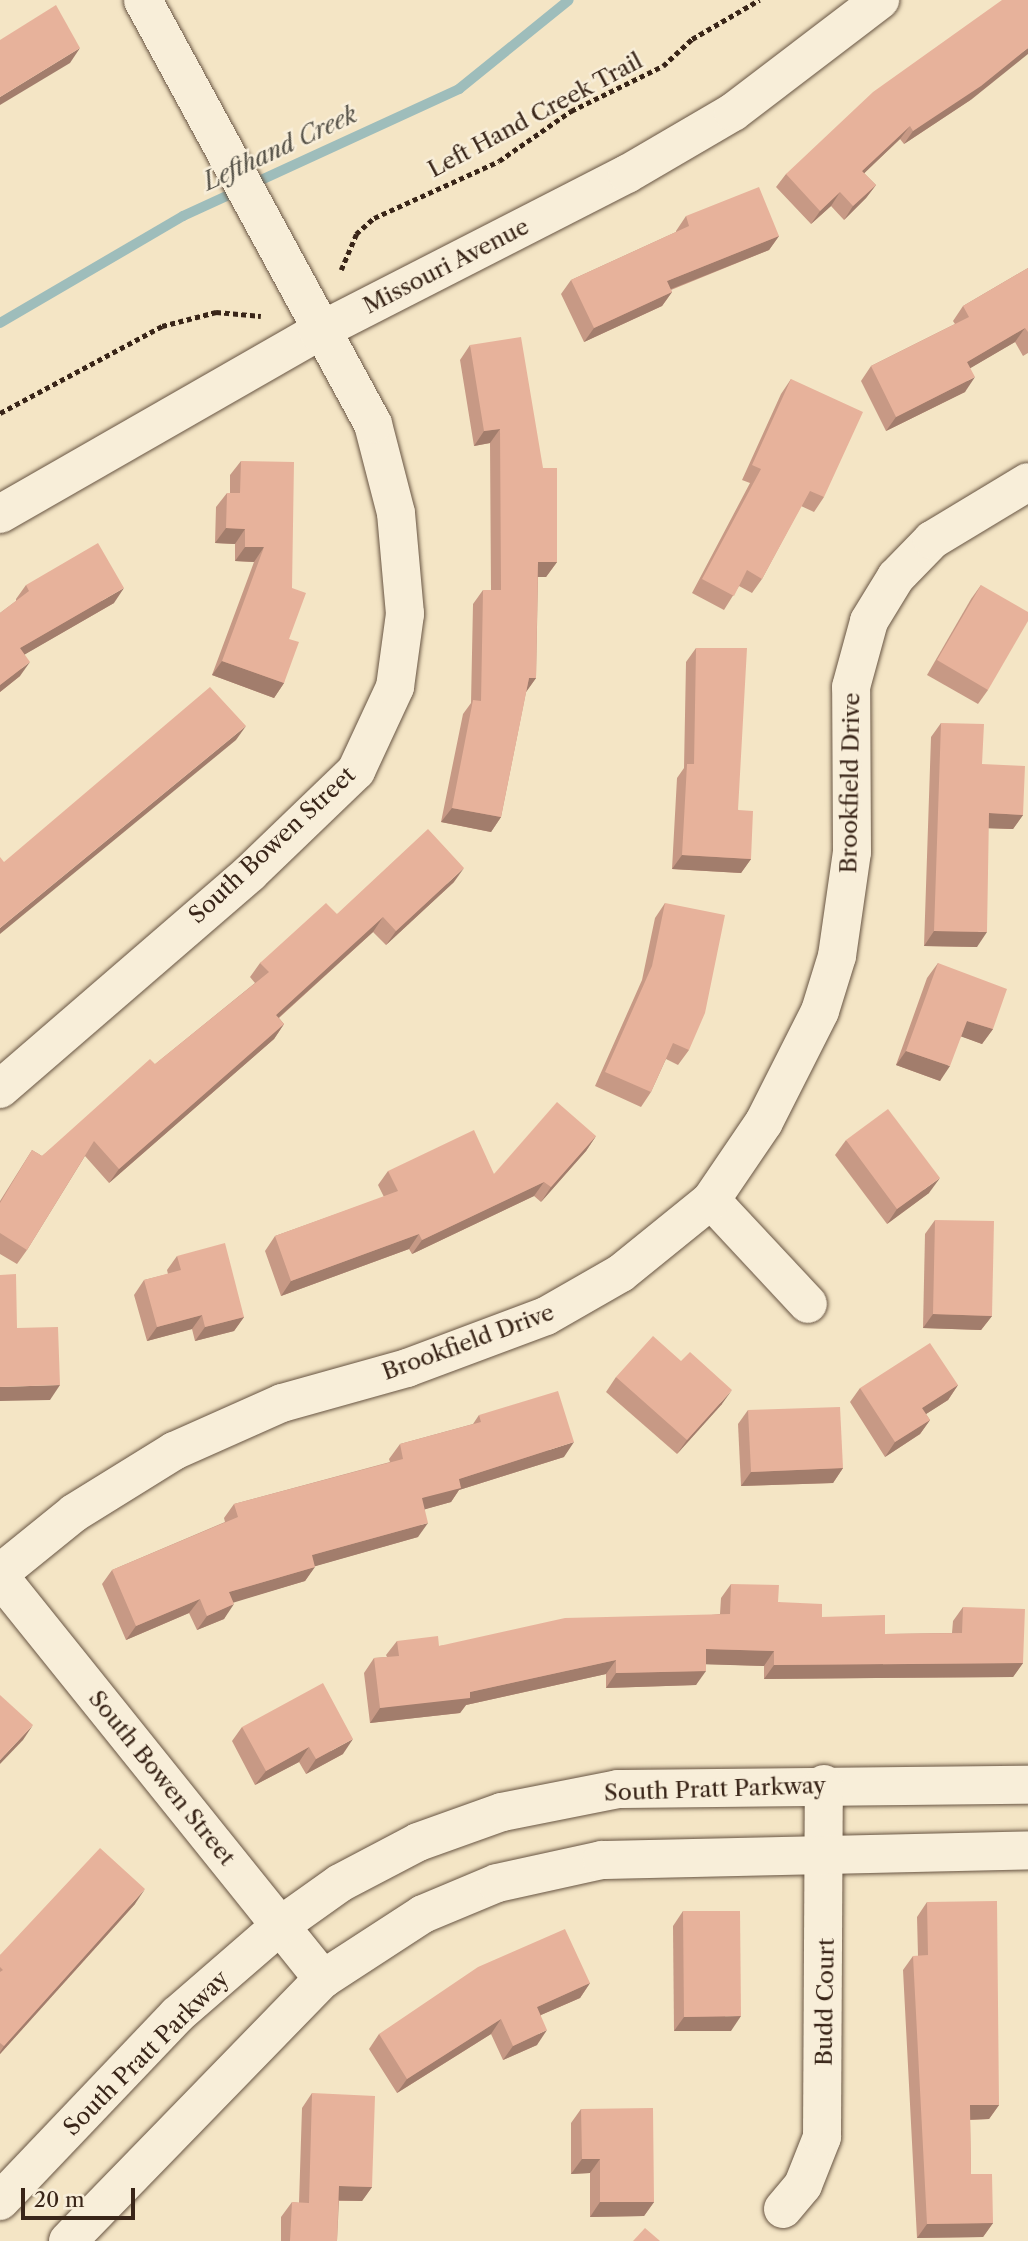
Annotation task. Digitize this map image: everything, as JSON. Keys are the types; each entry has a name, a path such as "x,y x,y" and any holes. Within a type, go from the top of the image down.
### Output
{"street":[{"name":"South Bowen Street","path":"0,1089 250,873 356,771 374,739 395,687 405,614 396,513 373,424 318,332 255,203 143,0"},
{"name":"Missouri Avenue","path":"0,514 318,332 627,174 733,112 880,0"},
{"name":"Brookfield Drive","path":"0,1575 74,1513 174,1451 282,1404 407,1368 546,1316 621,1273 711,1200 764,1122 820,1010 837,956 852,852 851,687 869,621 896,577 932,540 1028,482"},
{"path":"711,1200 807,1304"},
{"name":"South Bowen Street","path":"0,1575 323,1979"},
{"name":"South Pratt Parkway","path":"0,2201 177,2015 281,1925 340,1883 418,1842 502,1812 618,1790 824,1784 1028,1785"},
{"name":"Budd Court","path":"783,2209 803,2185 822,2137 827,1852 824,1784"},
{"path":"68,2241 323,1979 423,1914 497,1883 602,1860 827,1852 1028,1850"}],"path":[{"name":"Left Hand Creek Trail","path":"341,270 356,234 374,218 499,161 571,111 663,66 692,40 760,0"},
{"path":"0,413 162,326 216,312 261,316"}],"building":[{"path":"1002,0 1028,0 1028,48 981,86 913,131 910,126 862,171 876,185 853,206 840,192 820,211 786,174 873,92"},
{"path":"56,5 80,48 0,97 0,40"},
{"path":"759,187 779,236 667,281 672,292 594,328 571,280 689,226 686,216"},
{"path":"1028,268 1028,332 1025,328 967,362 975,377 896,417 871,366 969,317 963,306"},
{"path":"521,337 543,468 557,468 557,562 538,562 536,678 529,678 501,817 452,808 473,700 481,701 483,590 501,590 500,429 484,431 470,345"},
{"path":"791,379 863,412 824,497 810,491 762,579 747,570 734,596 702,579 761,469 752,465"},
{"path":"241,461 294,462 292,588 306,593 289,639 299,642 284,683 222,661 264,547 245,547 245,529 226,528 227,493 240,493"},
{"path":"98,543 124,588 20,648 30,662 0,685 0,613 29,591 26,585"},
{"path":"981,585 1028,612 1028,621 988,690 937,660"},
{"path":"696,648 747,648 738,810 753,811 751,859 682,855 687,764 694,764"},
{"path":"210,687 246,726 0,928 0,857 4,862"},
{"path":"941,723 984,724 982,764 1025,766 1023,815 989,813 987,932 934,931"},
{"path":"428,829 464,868 396,931 383,917 276,1015 284,1024 119,1169 94,1141 27,1250 0,1233 0,1203 32,1150 42,1156 150,1059 155,1064 269,972 260,963 326,903 337,914"},
{"path":"665,903 725,915 705,1013 689,1050 673,1043 651,1092 605,1072 652,966"},
{"path":"938,963 1007,989 993,1029 967,1021 950,1066 906,1051"},
{"path":"557,1102 596,1136 551,1187 544,1182 422,1240 419,1234 291,1281 275,1236 398,1191 388,1171 474,1130 494,1174"},
{"path":"888,1109 940,1178 897,1209 846,1140"},
{"path":"935,1220 994,1221 992,1316 933,1314"},
{"path":"225,1243 244,1317 205,1327 202,1315 157,1327 144,1280 181,1270 177,1256"},
{"path":"16,1274 17,1328 58,1327 60,1385 0,1387 0,1275"},
{"path":"653,1336 681,1361 690,1352 732,1390 687,1440 616,1377"},
{"path":"930,1343 958,1385 922,1408 930,1420 895,1442 860,1388"},
{"path":"558,1391 574,1442 459,1479 461,1488 422,1498 428,1523 312,1555 315,1567 229,1592 234,1604 207,1616 200,1599 136,1626 112,1570 238,1517 234,1504 403,1459 400,1444 481,1422 479,1415"},
{"path":"840,1407 843,1468 751,1472 748,1410"},
{"path":"731,1584 779,1585 778,1602 822,1604 822,1617 885,1615 885,1634 962,1633 963,1607 1025,1609 1023,1663 774,1665 774,1651 706,1649 706,1671 616,1673 616,1660 470,1692 470,1698 380,1708 374,1658 399,1656 397,1641 438,1636 439,1646 565,1618 730,1614"},
{"path":"323,1683 353,1739 316,1759 309,1747 266,1771 242,1727"},
{"path":"0,1695 33,1725 0,1760"},
{"path":"100,1848 145,1889 4,2046 0,2043 0,1972 3,1970 0,1967 0,1955"},
{"path":"997,1901 999,2105 970,2105 971,2174 992,2174 993,2223 927,2224 913,1956 928,1955 927,1902"},
{"path":"683,1911 740,1911 741,2016 684,2017"},
{"path":"565,1929 590,1983 537,2007 547,2030 513,2046 501,2019 407,2079 379,2034 478,1967"},
{"path":"312,2093 375,2096 372,2187 339,2186 337,2241 290,2241 292,2202 309,2203"},
{"path":"653,2108 654,2202 600,2202 600,2159 582,2159 581,2109"},
{"path":"645,2228 660,2241 633,2241"}],"waterway":[{"name":"Lefthand Creek","path":"0,323 183,216 459,89 569,0"}]}
